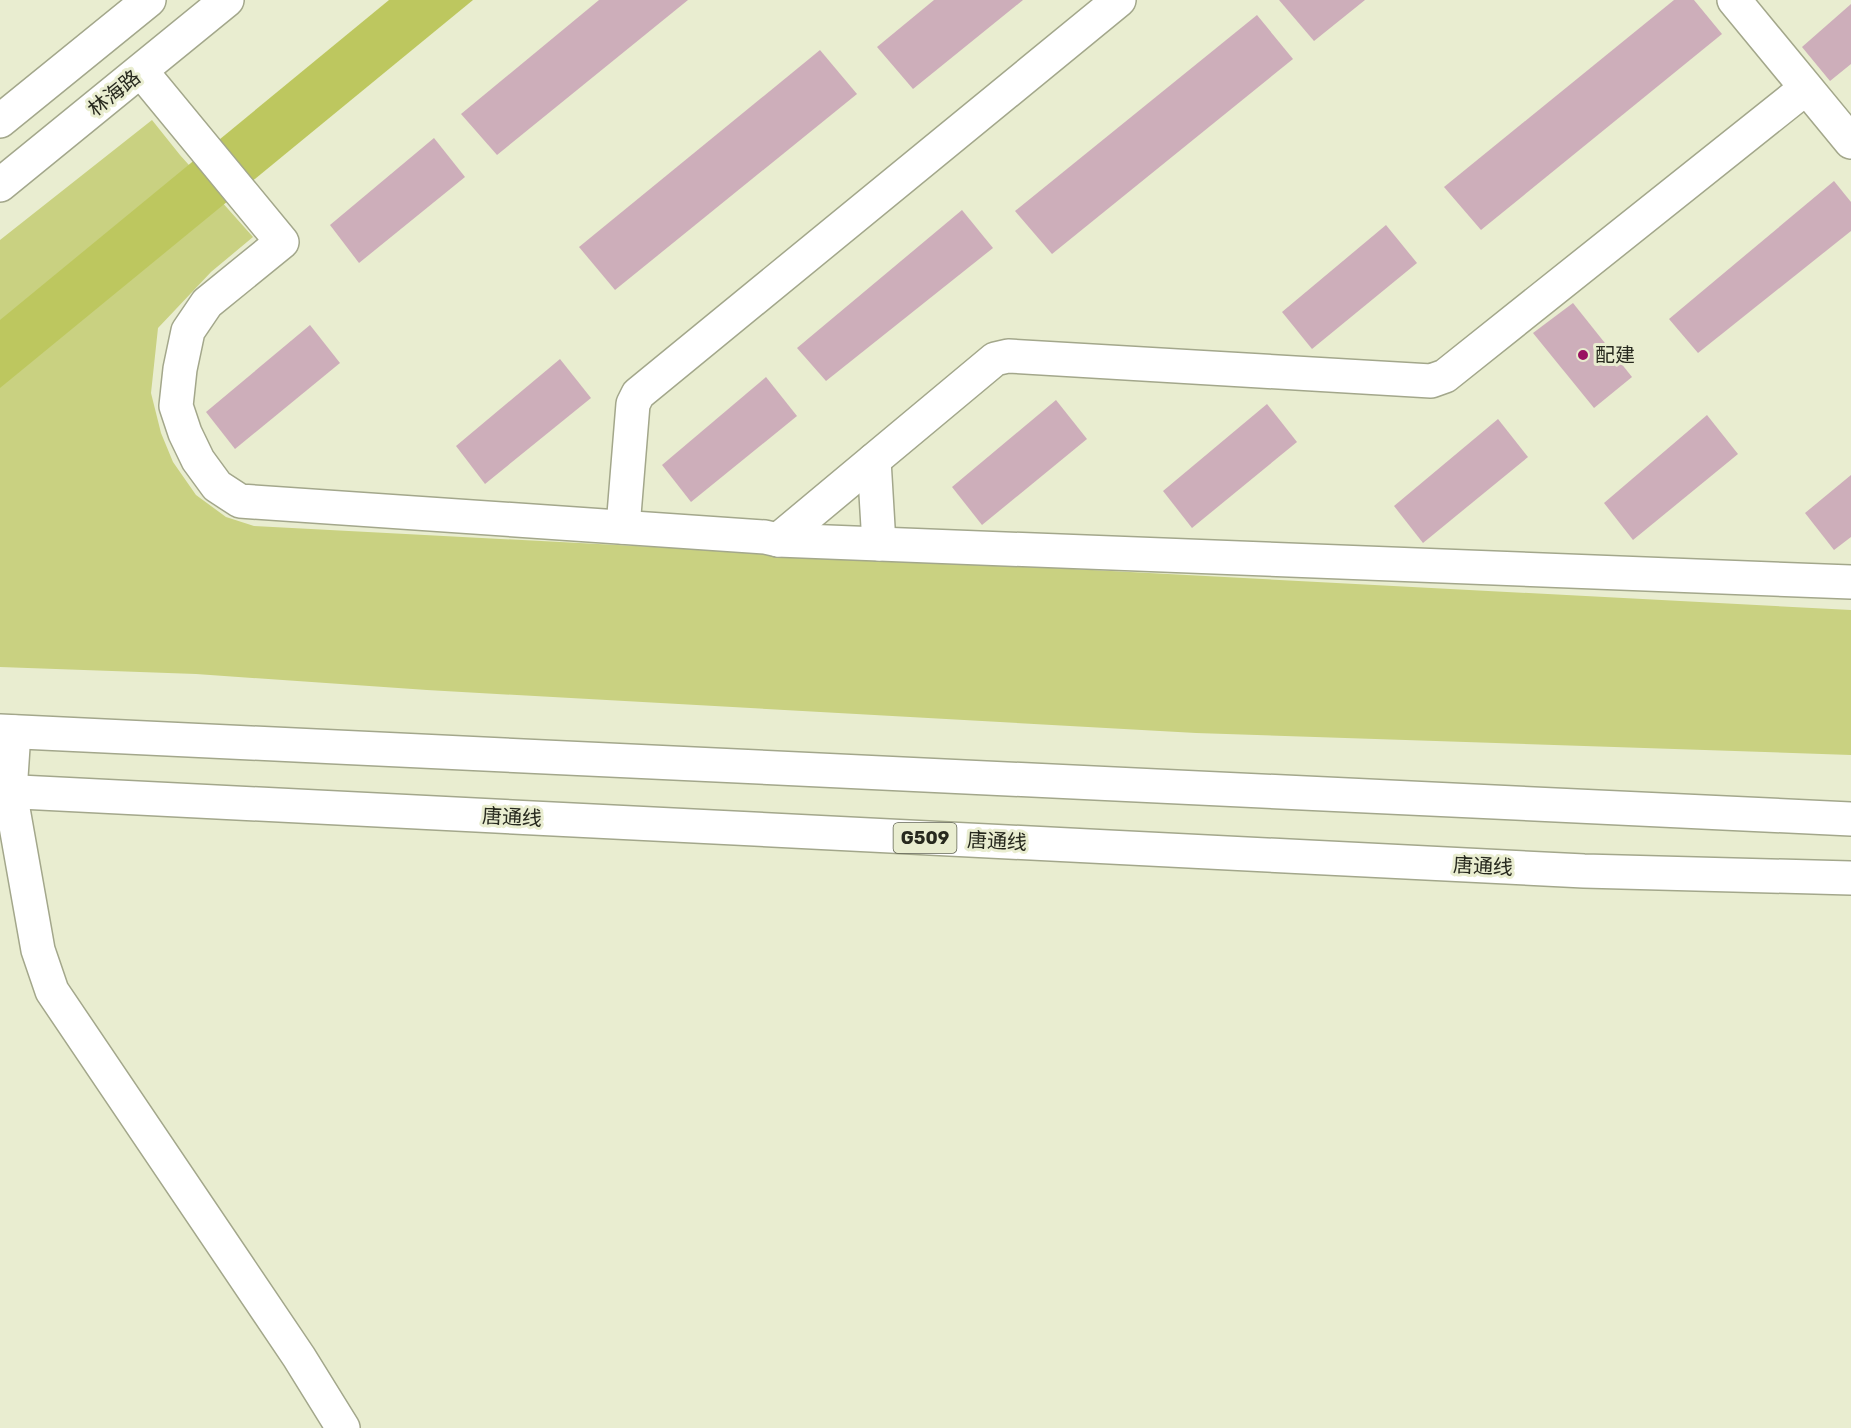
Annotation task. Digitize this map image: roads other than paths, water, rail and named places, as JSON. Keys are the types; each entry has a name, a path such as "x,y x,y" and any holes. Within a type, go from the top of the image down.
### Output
{"main road":[{"path":"0,121 149,0"},
{"name":"林海路","path":"0,185 227,0"},
{"path":"623,527 633,404 638,394 1119,0"},
{"path":"1734,0 1851,142"},
{"path":"141,71 282,242 207,303 188,331 180,369 176,406 185,433 198,460 217,486 240,501 765,537 778,540 1851,582"},
{"path":"778,540 995,359 1008,356 1431,381 1445,376 1806,88"},
{"path":"874,460 879,544"},
{"path":"343,1428 299,1357 52,991 38,950 5,791 7,731 1851,819"},
{"name":"唐通线","path":"5,791 1584,871 1851,878"}],"place":[{"name":"配建","path":"1583,355"}]}
